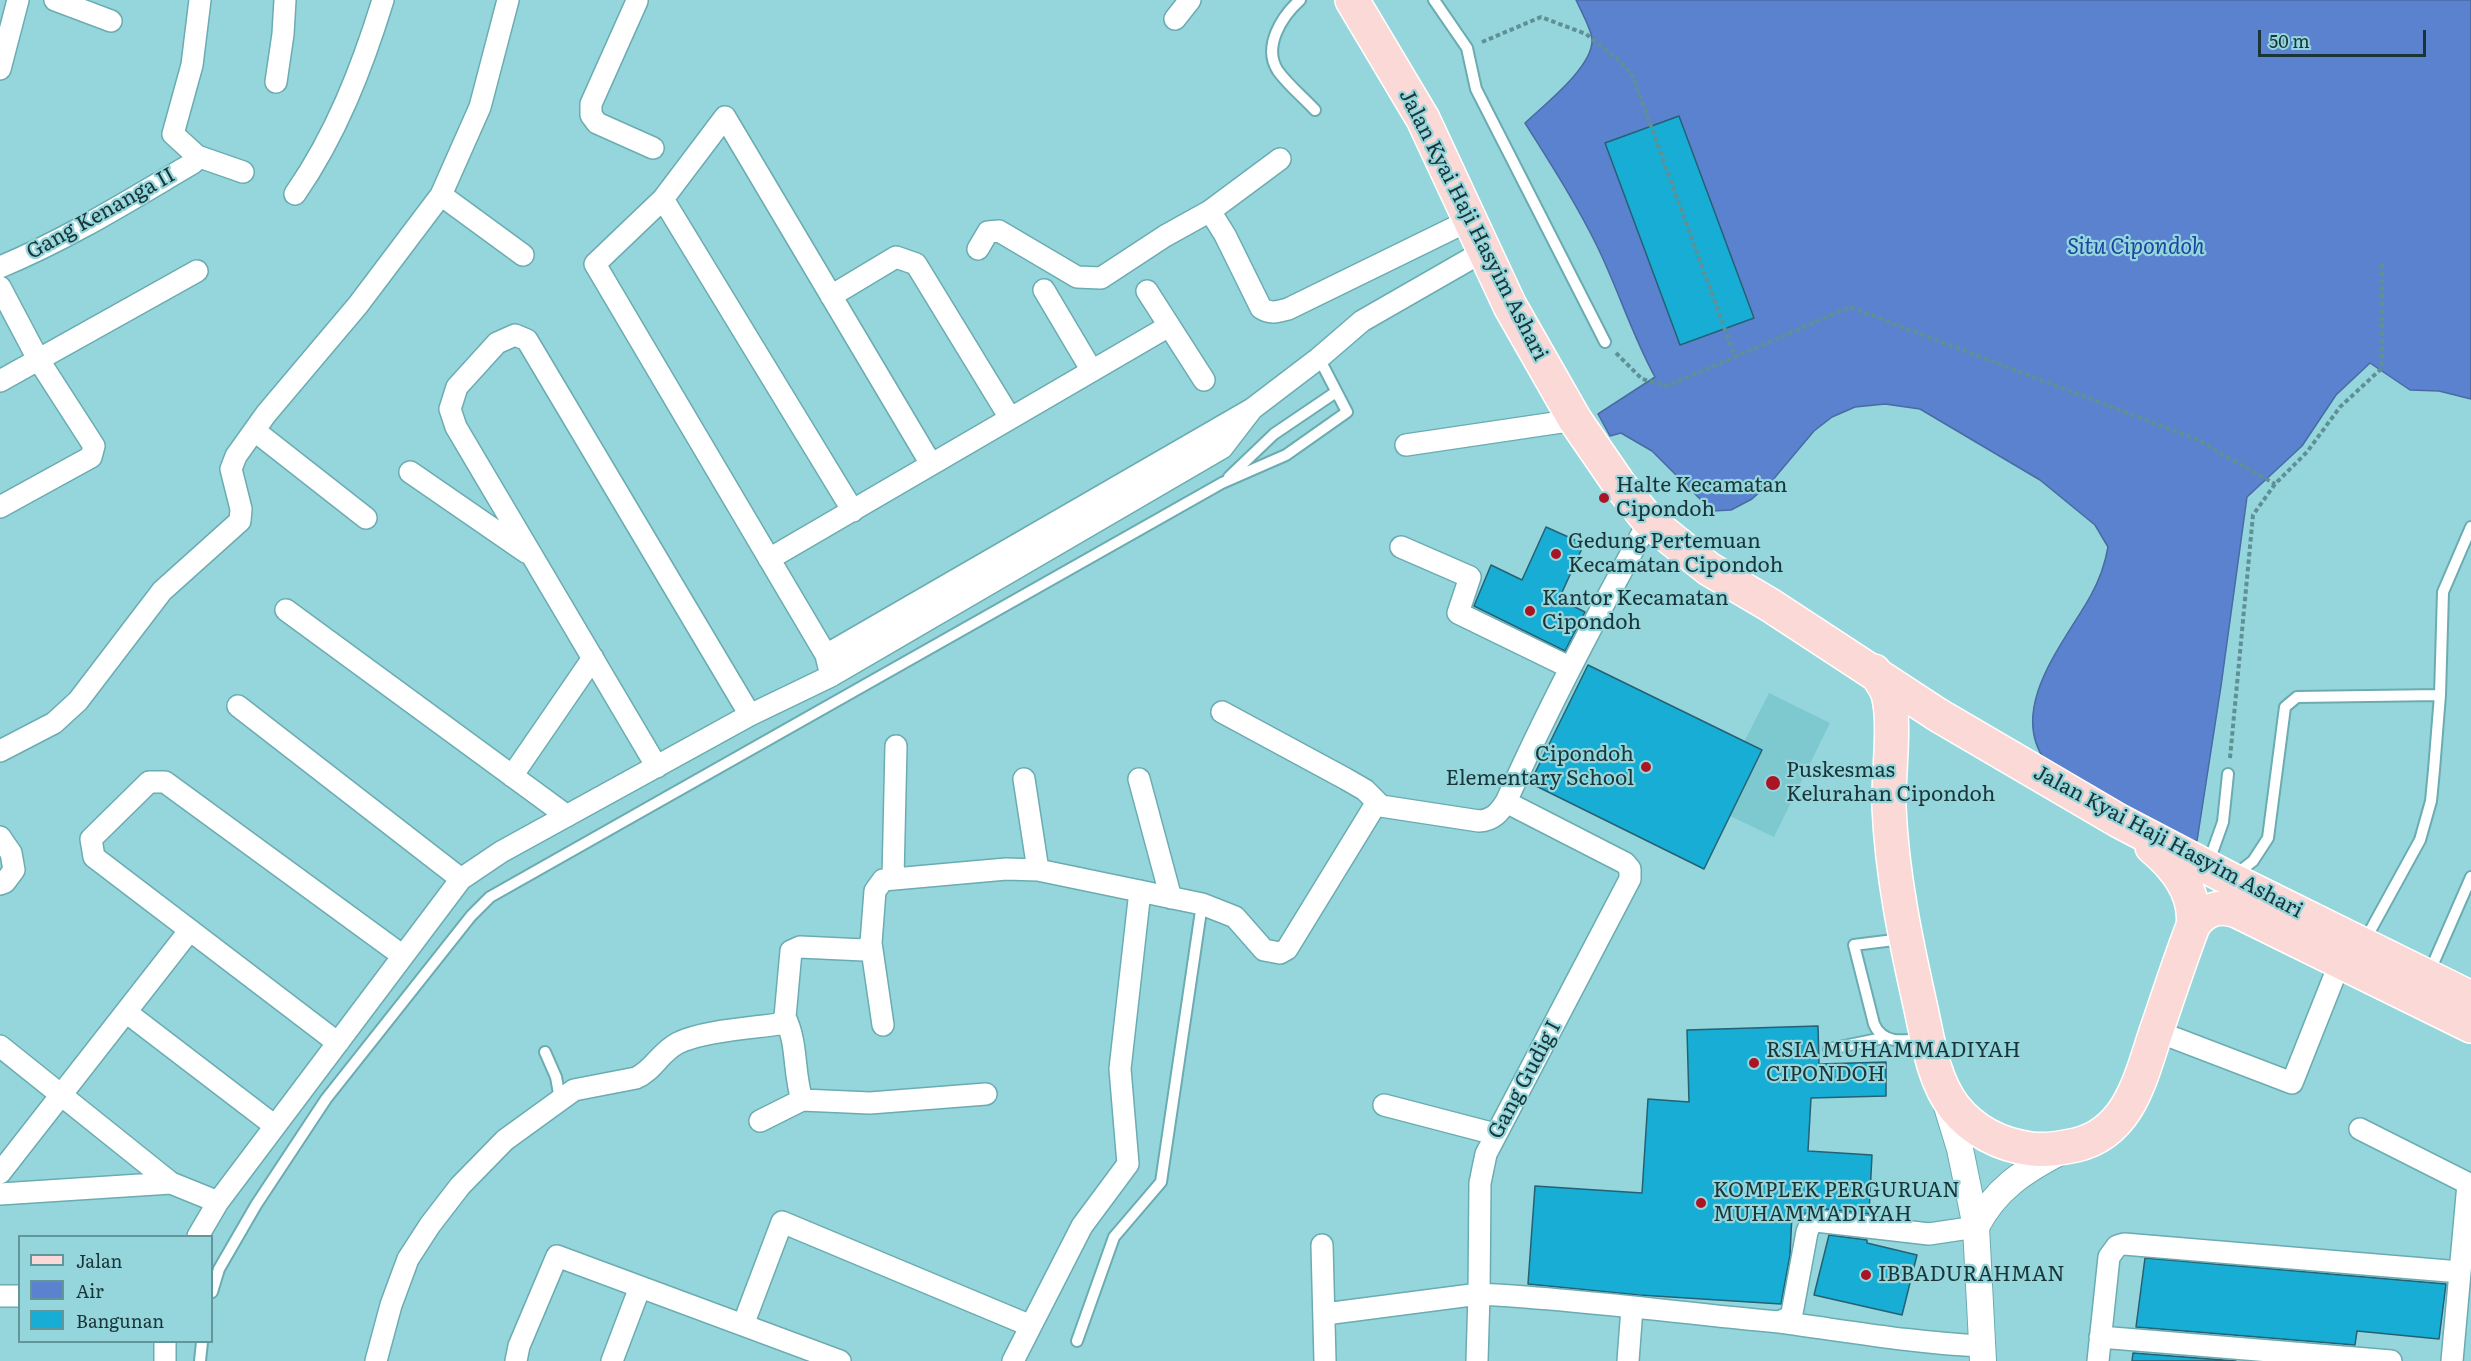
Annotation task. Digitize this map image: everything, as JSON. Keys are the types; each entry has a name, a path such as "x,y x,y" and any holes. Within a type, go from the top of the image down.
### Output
{"main road":[{"name":"Jalan Kyai Haji Hasyim Ashari","path":"1352,0 1423,119 1510,306 1575,420 1618,484 1649,521 1709,569 1874,671 1938,715 2119,821 2218,873 2471,1026"},
{"name":"Jalan Kyai Haji Hasyim Ashari","path":"1874,671 1888,695 1891,840 1897,894 1897,939 1913,1039 1954,1107 1972,1125 1989,1137 2032,1149 2065,1148 2099,1136 2124,1114 2134,1096 2193,926 2209,910 2231,909 2351,953 2428,976 2471,998"},
{"path":"1890,727 1899,717 1911,712 1924,711 1938,715"},
{"path":"2119,821 2158,852 2186,885 2193,905 2193,926"}],"street":[{"path":"0,69 18,0"},
{"path":"56,0 111,21"},
{"path":"200,0 192,65 173,132 174,136 197,156 243,172"},
{"path":"276,82 285,0"},
{"path":"295,194 313,168 339,118 368,49 383,0"},
{"path":"0,751 54,723 78,701 162,591 240,521 241,509 231,469 236,456 266,414 378,279 441,195 480,107 508,0"},
{"path":"635,0 591,104 591,116 597,123 653,148"},
{"path":"1175,20 1190,0"},
{"path":"831,676 826,655 595,264 663,199 725,117 932,465"},
{"name":"Gang Kenanga II","path":"0,267 60,239 122,205 193,164 197,156"},
{"path":"978,249 988,232 999,231 1077,277 1101,278 1165,236 1210,211 1280,159"},
{"path":"441,195 523,255"},
{"path":"663,199 852,511"},
{"path":"1210,211 1225,235 1261,308 1267,312 1288,309 1470,220"},
{"path":"826,655 1252,409 1319,358 1362,321 1484,250"},
{"path":"831,296 896,257 916,264 1010,418"},
{"path":"0,381 197,271"},
{"path":"0,286 38,359 92,442 93,452 91,457 0,507"},
{"path":"1044,290 1092,371"},
{"path":"1147,291 1204,380"},
{"path":"769,559 1169,326"},
{"path":"657,767 456,427 450,409 457,387 497,343 515,335 527,340 750,715"},
{"path":"199,1235 218,1202 461,879 501,852 750,715 831,676 1222,448 1252,409"},
{"path":"1406,445 1575,420"},
{"path":"255,431 366,518"},
{"path":"411,472 533,557"},
{"path":"883,1025 871,943 875,891 883,880 1006,869 1038,870 1202,904 1235,917 1264,950 1280,953 1287,949 1371,810 1376,806 1479,821 1496,815 1506,802 1569,667 1649,521"},
{"path":"1401,547 1470,577 1458,613 1569,667"},
{"path":"286,610 567,816"},
{"path":"512,776 593,658"},
{"path":"238,706 461,879"},
{"path":"1222,712 1346,778 1365,790 1381,806"},
{"path":"894,878 896,746"},
{"path":"1024,778 1038,870"},
{"path":"1139,779 1171,898"},
{"path":"338,1044 94,857 91,839 149,782 165,782 403,956"},
{"name":"Gang Gudig I","path":"1477,1361 1482,1167 1495,1134 1580,976 1631,873 1625,863 1506,802"},
{"path":"0,837 11,853 14,870 0,885"},
{"path":"1013,1361 1082,1226 1128,1164 1120,1069 1140,891"},
{"path":"0,1173 190,930"},
{"path":"802,1100 797,1083 793,1034 786,1017 791,951 800,948 864,950 871,943"},
{"path":"2156,1031 2292,1083 2351,953"},
{"path":"126,1012 275,1126"},
{"path":"376,1361 408,1259 430,1225 460,1186 506,1140 574,1090 636,1078 645,1074 663,1052 680,1042 779,1024 786,1017"},
{"path":"0,1046 171,1183 218,1202"},
{"path":"1325,1314 1479,1294 1564,1298 1632,1308 1779,1322 1882,1335 1983,1354 1976,1227 1953,1123 1937,1077"},
{"path":"760,1120 802,1100 870,1103 986,1094"},
{"path":"1384,1105 1495,1134"},
{"path":"2360,1129 2470,1184 2452,1361"},
{"path":"1976,1227 1985,1208 2007,1185 2034,1165 2076,1145"},
{"path":"0,1194 171,1183"},
{"path":"1779,1322 1788,1318 1792,1313 1807,1232 1810,1225 1816,1221 1929,1234 1976,1227"},
{"path":"743,1325 782,1222 1031,1326"},
{"path":"2098,1361 2109,1257 2117,1246 2124,1244 2460,1272"},
{"path":"1322,1245 1325,1361"},
{"path":"516,1361 519,1346 557,1256 840,1361"},
{"path":"612,1361 640,1287"},
{"path":"0,1296 18,1296"},
{"path":"1628,1361 1632,1308"},
{"path":"2100,1337 2391,1361"},
{"path":"165,1343 165,1361"}],"lane":[{"path":"1300,0 1289,10 1274,34 1273,52 1277,70 1315,110"},
{"path":"1434,0 1467,48 1476,89 1605,342"},
{"path":"213,1289 219,1269 256,1205 326,1099 471,916 490,897 1222,483 1286,455 1347,412 1319,358"},
{"path":"1222,483 1274,434 1336,392"},
{"path":"2351,953 2420,840 2426,825 2431,801 2440,695 2443,592 2471,527"},
{"path":"2229,774 2218,873 2253,861 2268,838 2285,707 2297,697 2440,695"},
{"path":"2428,976 2471,877"},
{"path":"1077,1341 1114,1237 1161,1182 1202,904"},
{"path":"1882,1038 1874,1024 1854,945 1897,939"},
{"path":"1829,1049 1882,1038 1913,1039"},
{"path":"544,1052 556,1077 560,1099"},
{"path":"200,1361 202,1343"}],"path":[{"path":"1467,48 1541,17 1586,34 1623,64 1633,77 1736,357"},
{"path":"2229,774 2253,515 2275,484 2307,452 2340,407 2382,368 2382,264"},
{"path":"1605,342 1642,379 1666,386 1850,308 2198,440 2275,484"}],"shaded area":[{"name":"Puskesmas Kelurahan Cipondoh","path":"1769,693 1830,723 1774,837 1730,816 1762,751 1744,742"}],"water":[{"name":"Situ Cipondoh","path":"1576,0 2471,0 2471,399 2439,391 2410,390 2370,363 2336,395 2302,446 2247,497 2197,841 2173,834 2046,762 2035,741 2033,720 2036,698 2044,676 2094,589 2102,571 2108,547 2095,525 2040,480 1920,409 1885,404 1855,407 1832,417 1814,431 1771,482 1752,499 1731,510 1712,511 1652,451 1621,433 1610,436 1598,414 1655,377 1589,230 1525,123 1566,85 1585,62 1590,51 1592,40 1588,25"}],"building":[{"path":"1679,116 1754,318 1680,345 1605,143"},
{"name":"Kantor Kecamatan Cipondoh","path":"1546,527 1584,544 1559,599 1585,612 1565,651 1474,606 1491,565 1522,580"},
{"name":"Cipondoh Elementary School","path":"1588,665 1762,750 1704,869 1530,783"},
{"name":"KOMPLEK PERGURUAN MUHAMMADIYAH","path":"1818,1026 1819,1064 1886,1062 1886,1096 1811,1098 1808,1151 1872,1155 1869,1214 1817,1208 1802,1215 1792,1214 1790,1255 1781,1304 1639,1295 1528,1284 1535,1186 1642,1193 1648,1099 1689,1102 1687,1030"},
{"name":"IBBADURAHMAN","path":"1829,1235 1867,1240 1867,1243 1917,1255 1902,1315 1814,1295"},
{"path":"2145,1258 2446,1284 2439,1339 2357,1331 2355,1345 2136,1327"},
{"path":"2133,1353 2236,1361 2132,1361"}],"place":[{"name":"Halte Kecamatan Cipondoh","path":"1604,498"},
{"name":"Gedung Pertemuan Kecamatan Cipondoh","path":"1556,554"},
{"name":"Kantor Kecamatan Cipondoh","path":"1530,611"},
{"name":"Cipondoh Elementary School","path":"1646,767"},
{"name":"Puskesmas Kelurahan Cipondoh","path":"1773,783"},
{"name":"RSIA MUHAMMADIYAH CIPONDOH","path":"1754,1063"},
{"name":"KOMPLEK PERGURUAN MUHAMMADIYAH","path":"1701,1203"},
{"name":"IBBADURAHMAN","path":"1866,1275"}]}
